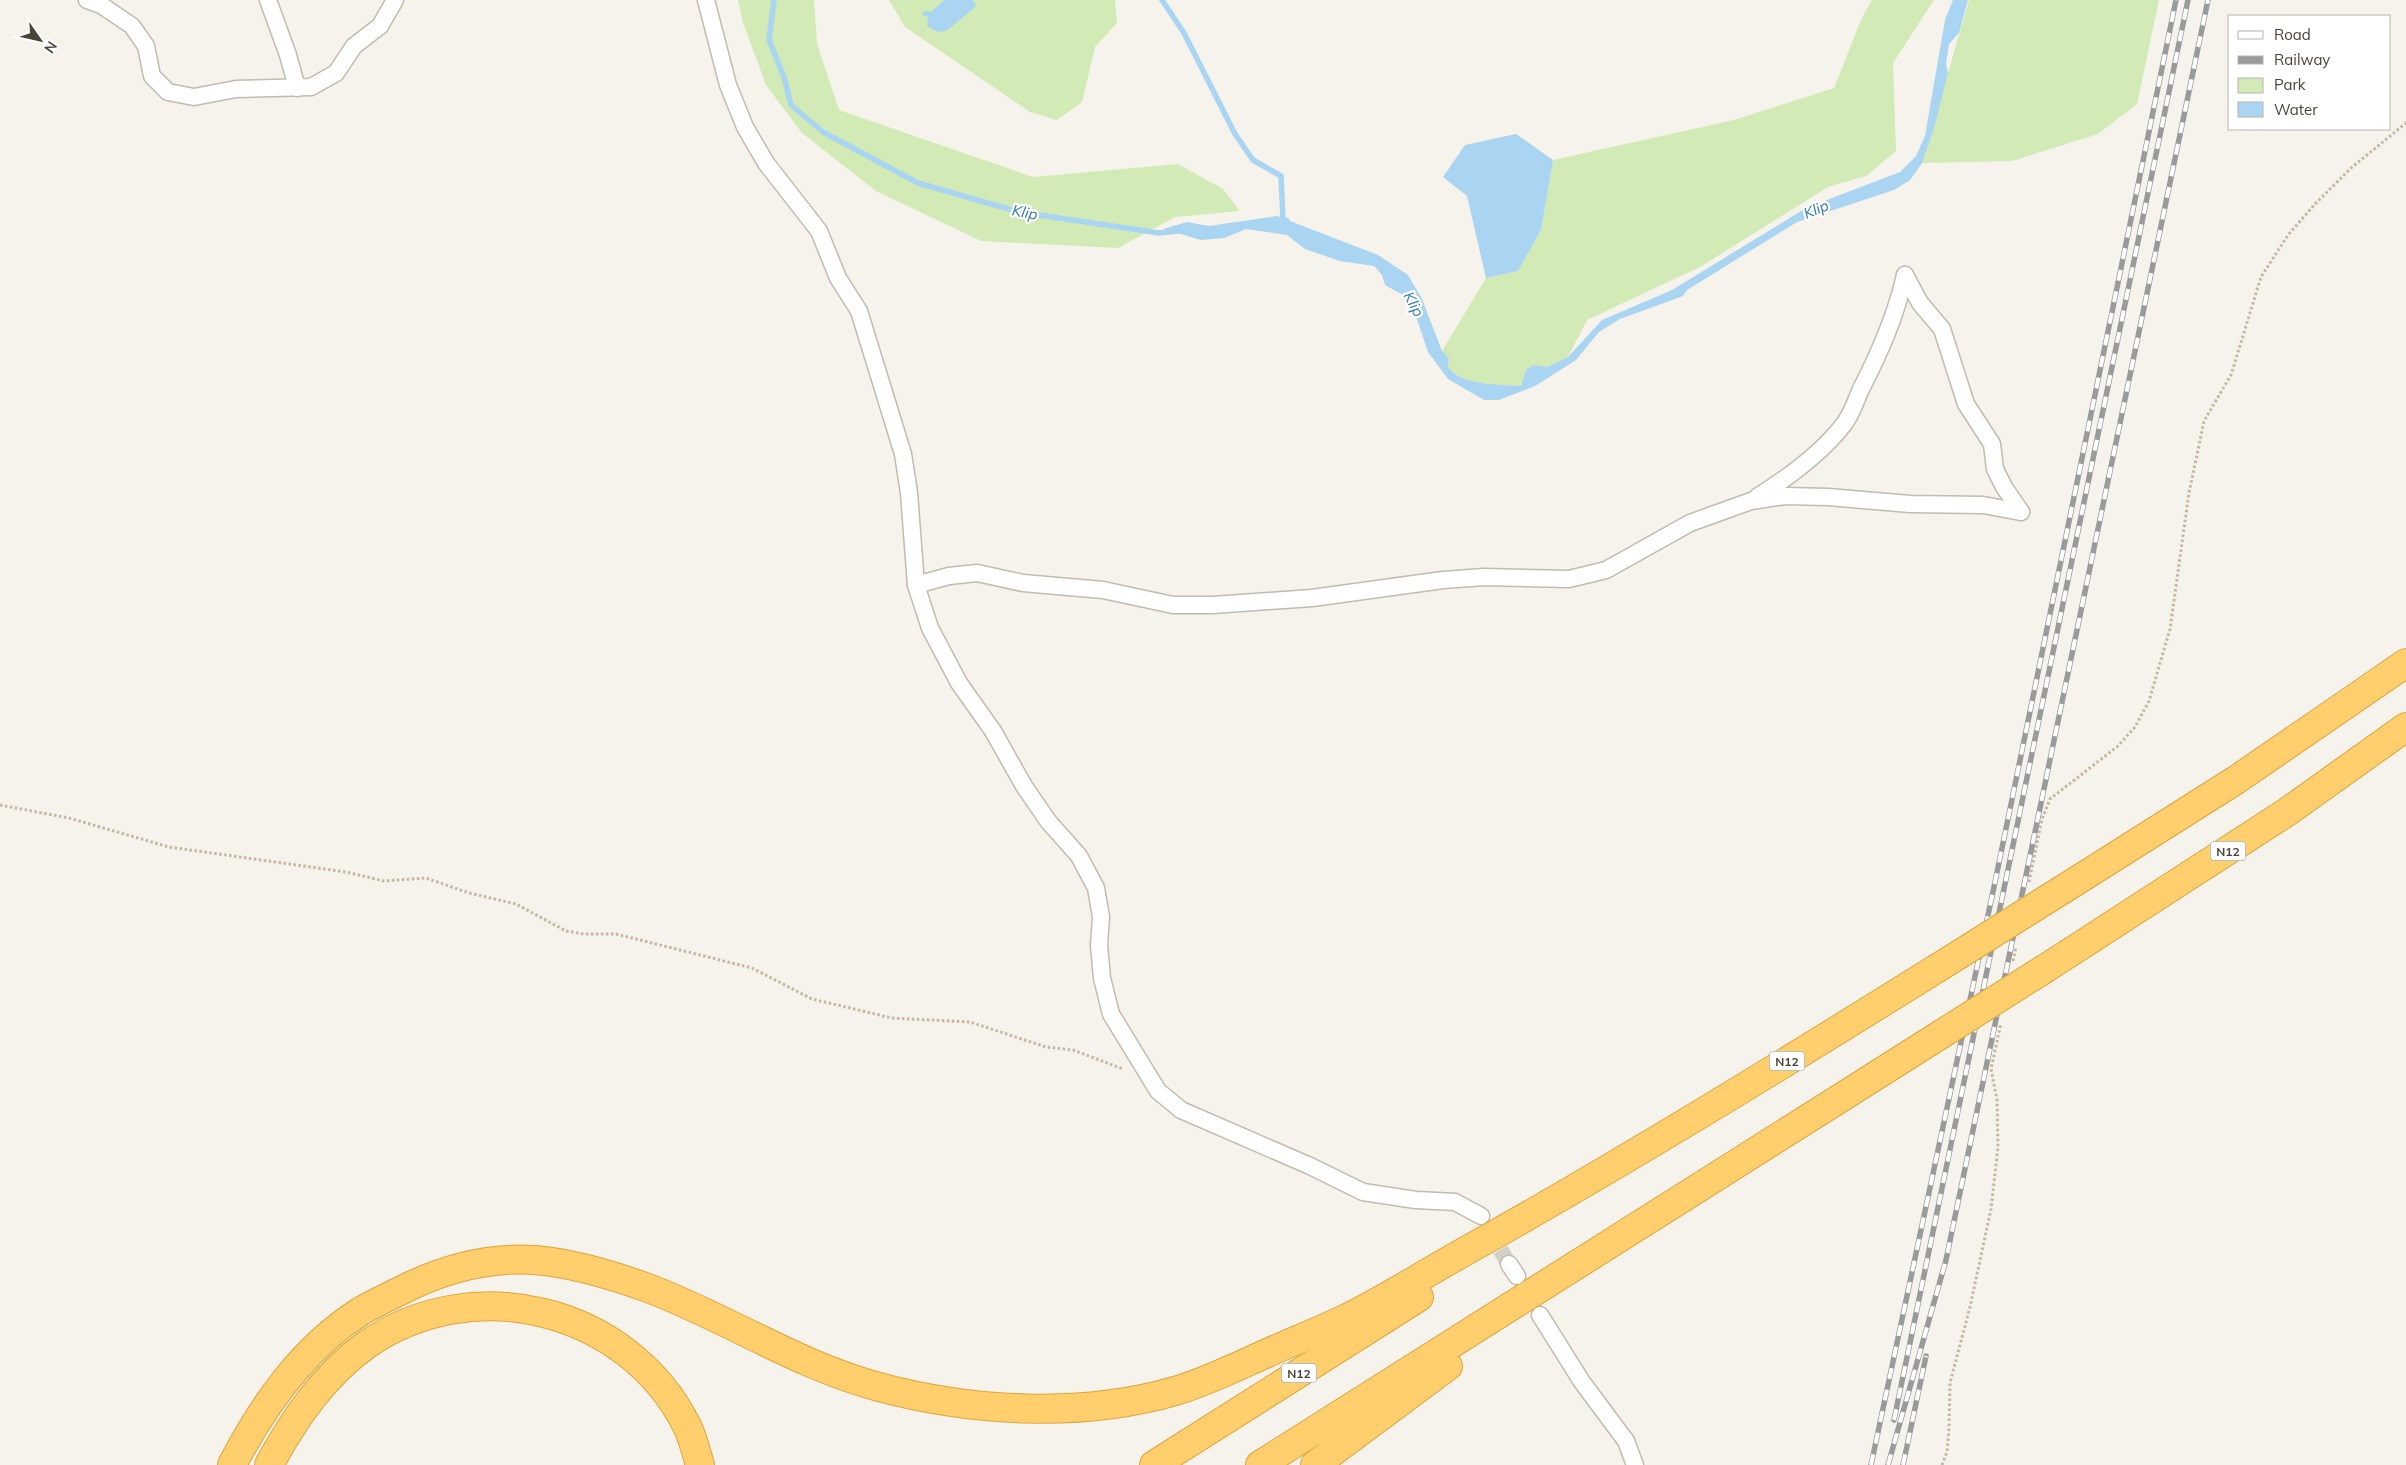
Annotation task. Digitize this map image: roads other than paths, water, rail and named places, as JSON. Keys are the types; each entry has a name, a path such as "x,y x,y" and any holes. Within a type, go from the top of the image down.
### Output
{"highway":[{"name":"N12","path":"1154,1465 1545,1218 1637,1154 2236,780 2406,663"},
{"name":"N12","path":"1260,1465 2046,968 2287,812 2406,727"},
{"path":"232,1465 256,1423 282,1384 310,1353 333,1333 364,1309 421,1280 471,1265 491,1261 535,1260 590,1270 617,1278 677,1300 818,1364 876,1387 960,1404 1021,1409 1107,1404 1176,1390 1239,1366 1348,1317 1637,1154"},
{"path":"1315,1465 1473,1347 1582,1272 1652,1218"},
{"path":"269,1465 288,1431 313,1395 326,1379 366,1345 403,1325 438,1311 497,1305 516,1306 555,1314 592,1330 625,1350 651,1375 671,1399 687,1426 700,1465"}],"street":[{"path":"87,0 101,5 132,26 146,46 152,76 168,92 194,97 236,89 311,87 336,73 354,46 380,26 395,0"},
{"path":"268,0 288,55 297,88"},
{"path":"706,0 728,85 745,127 766,163 818,231 838,278 859,311 903,454 909,492 916,585 930,628 959,683 993,731 1006,756 1048,821 1080,856 1096,888 1101,917 1099,945 1102,978 1111,1014 1151,1080 1166,1100 1181,1110 1310,1166 1363,1192 1416,1200 1455,1202 1481,1216"},
{"path":"916,585 949,576 976,573 1024,583 1103,590 1173,606 1214,605 1312,598 1443,580 1484,577 1569,579 1606,570 1690,523 1751,501 1785,496 1828,497 1910,504 1983,505 2021,512 2004,487 1996,469 1992,444 1966,404 1942,329 1920,303 1905,275 1899,302 1882,348 1845,423 1813,456 1790,476 1751,501"},
{"path":"1540,1315 1582,1382 1626,1441 1635,1465"}],"water":[{"path":"944,0 972,0 976,4 974,8 946,31 938,32 927,26 928,17 922,15 924,11 931,12"},
{"path":"1953,0 1968,0 1959,33 1949,44 1946,64 1948,73 1935,125 1922,163 1910,180 1894,190 1797,222 1687,290 1683,296 1620,319 1599,332 1576,360 1535,386 1499,400 1484,400 1448,379 1428,352 1410,299 1385,285 1382,275 1374,266 1340,261 1305,249 1287,235 1246,229 1224,238 1201,240 1163,229 1187,222 1209,226 1277,216 1378,255 1408,275 1422,299 1442,351 1449,358 1448,367 1454,373 1462,378 1481,383 1521,386 1526,370 1533,365 1547,367 1568,357 1602,320 1672,290 1806,208 1900,172 1916,156 1925,136 1945,20"},
{"path":"1516,134 1553,160 1541,230 1518,271 1486,278 1467,196 1443,177 1465,145"}],"waterway":[{"name":"Klip","path":"774,0 769,40 784,77 791,105 823,132 918,183 1019,212 1159,233 1178,231"},
{"path":"1162,0 1184,33 1235,134 1253,160 1281,176 1283,219 1287,221"}],"tunnel":[{"path":"1488,1229 1509,1264"}],"railway":[{"path":"1871,1465 1994,887 2176,0"},
{"path":"1894,1420 2188,0"},
{"path":"1888,1465 1946,1260 2208,0"},
{"path":"1903,1465 1926,1356"}]}
